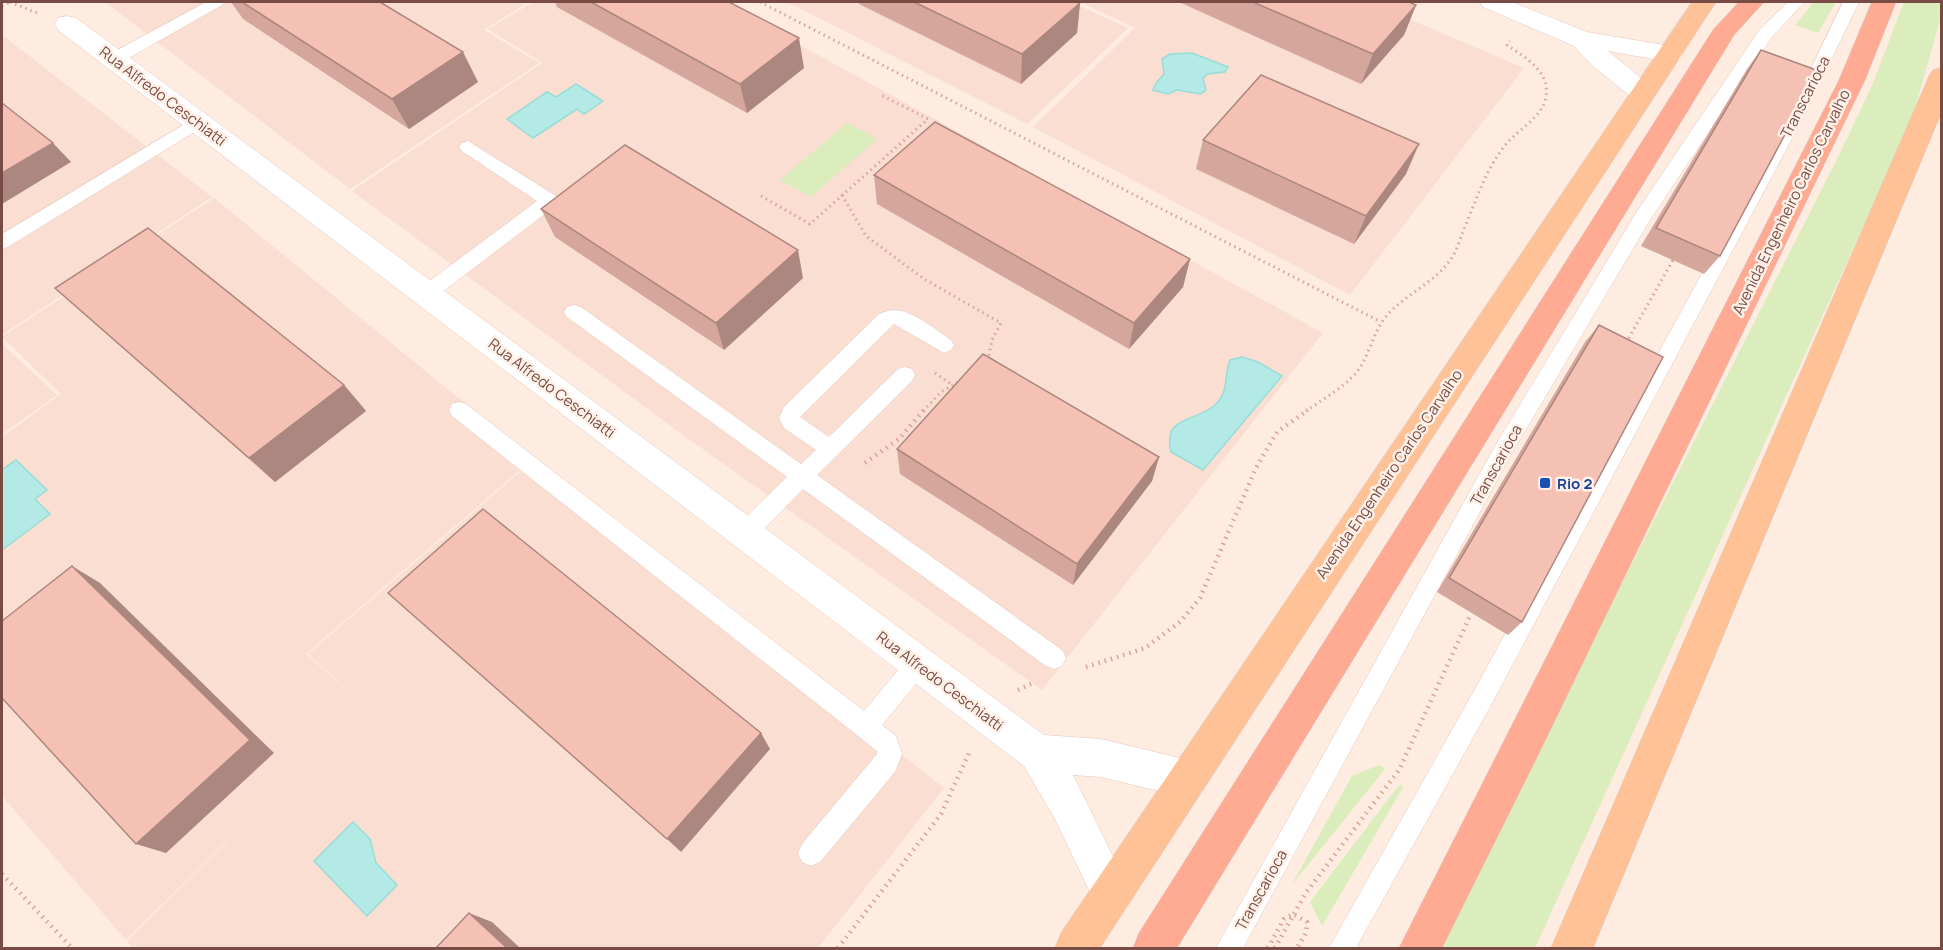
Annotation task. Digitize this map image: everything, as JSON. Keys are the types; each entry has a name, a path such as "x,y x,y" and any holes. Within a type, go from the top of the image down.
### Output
{"highway":[{"path":"1154,948 1725,30 1752,2"},
{"name":"Avenida Engenheiro Carlos Carvalho","path":"1420,948 1531,730 1852,80 1884,2"}],"main road":[{"name":"Avenida Engenheiro Carlos Carvalho","path":"1076,948 1704,2"},
{"path":"1572,948 1920,132 1941,76"}],"street":[{"path":"1492,2 1583,40 1670,54"},
{"name":"Rua Alfredo Ceschiatti","path":"67,24 1037,753 1068,803 1112,894"},
{"path":"1583,40 1603,61 1643,93"},
{"path":"1037,753 1101,758 1188,779"}],"lane":[{"name":"Transcarioca","path":"1228,948 1504,447 1644,215 1766,33 1796,2"},
{"name":"Transcarioca","path":"1342,948 1482,699 1797,114 1851,2"},
{"path":"120,63 223,6"},
{"path":"2,242 198,122"},
{"path":"468,147 568,212"},
{"path":"426,294 550,201"},
{"path":"574,312 1054,658"},
{"path":"831,449 792,422 789,418 791,412 885,320 891,316 899,317 944,345"},
{"path":"745,533 905,375"},
{"path":"459,410 887,744 890,754 886,764 811,853"},
{"path":"866,727 918,664"}],"path":[{"path":"2,6 10,2"},
{"path":"760,2 1381,322"},
{"path":"1079,669 1145,648 1180,622 1200,598 1256,468 1277,432 1353,375 1367,354 1381,322 1394,308 1435,277 1452,258 1490,169 1503,147 1534,117 1545,101 1545,83 1540,71 1532,62 1507,45 1530,17"},
{"path":"761,196 810,224 928,119 881,95"},
{"path":"842,195 866,236 924,279 1001,322 992,340 986,370"},
{"path":"1623,349 1673,260"},
{"path":"861,466 901,437 919,412 951,384 967,379"},
{"path":"1275,948 1305,894 1399,770 1471,614"},
{"path":"838,948 941,814 986,716 1024,686 1035,682"},
{"path":"2,874 72,948"},
{"path":"1268,948 1284,919 1293,914 1307,922 1306,933 1297,948"}],"shaded area":[{"path":"105,2 528,2 484,30 539,63 350,189"},
{"path":"533,2 722,2 1323,333 1042,690 683,435 352,191 542,63 488,29"},
{"path":"787,2 1071,2 1128,28 1027,124"},
{"path":"1080,2 1369,2 1524,68 1350,295 1033,127 1135,28"},
{"path":"2,35 212,197 2,335"},
{"path":"214,198 533,459 306,654 366,706 308,654 533,461 944,788 818,948 133,948 127,941 309,761 126,940 2,796 2,437 61,394 2,337"},
{"path":"2,344 57,395 2,434"}],"green space":[{"path":"1814,2 1836,2 1818,33 1795,25"},
{"path":"1904,2 1941,2 1941,17 1916,105 1888,172 1535,948 1440,948 1541,743 1838,157 1871,88"},
{"path":"847,123 877,139 811,197 780,180"},
{"path":"1379,765 1385,769 1291,886 1352,776"},
{"path":"1399,785 1403,785 1402,789 1322,926 1310,902"}],"water":[{"path":"1192,53 1228,67 1225,72 1207,74 1203,79 1206,90 1201,94 1177,90 1168,94 1153,90 1164,74 1162,59 1170,54"},
{"path":"576,84 603,101 584,114 577,109 533,138 507,119 547,92 556,97"},
{"path":"1242,357 1258,362 1282,376 1203,470 1171,452 1172,431 1176,425 1216,404 1225,389 1230,360"},
{"path":"16,460 47,490 35,499 50,514 2,550 2,470"},
{"path":"353,822 370,839 376,863 397,885 367,916 314,861"}],"building":[{"path":"242,2 380,2 463,52 392,99"},
{"path":"591,2 729,2 799,38 740,84"},
{"path":"914,2 1076,2 1080,3 1022,54"},
{"path":"1253,2 1409,2 1416,5 1373,54"},
{"path":"1761,50 1819,71 1720,256 1656,228"},
{"path":"1261,75 1419,144 1366,216 1203,140"},
{"path":"2,103 53,143 2,173"},
{"path":"935,122 1190,259 1134,323 874,175"},
{"path":"625,145 798,250 716,323 541,209"},
{"path":"148,228 344,385 249,458 55,288"},
{"name":"Rio 2","path":"1599,325 1663,357 1522,622 1449,578"},
{"path":"983,354 1159,457 1077,564 897,449"},
{"path":"483,509 761,733 667,839 388,593"},
{"path":"72,566 250,740 136,844 2,698 2,621"},
{"path":"469,913 507,948 436,948"}],"place":[{"name":"Rio 2","path":"1545,483"}]}
